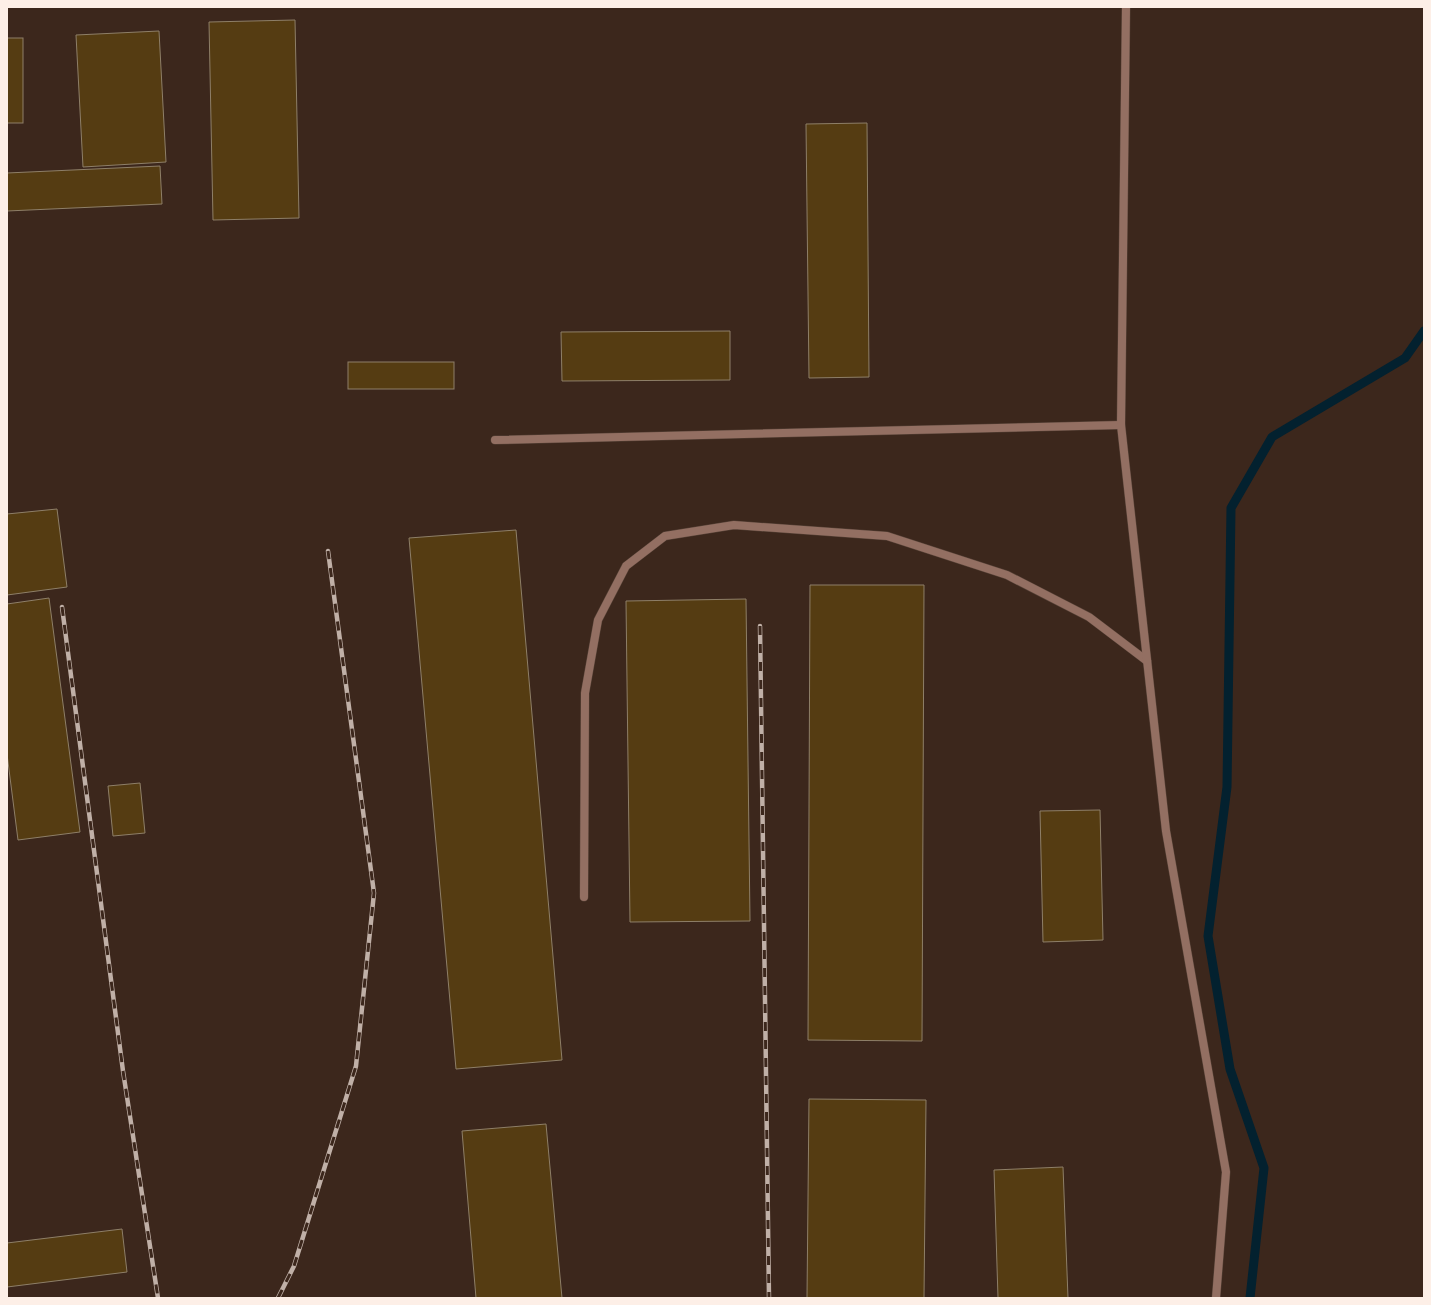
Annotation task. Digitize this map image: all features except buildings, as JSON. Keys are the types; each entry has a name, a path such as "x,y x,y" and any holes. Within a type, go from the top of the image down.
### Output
{"street":[{"path":"1126,7 1120,425 1166,831 1226,1172 1216,1298"},
{"path":"495,440 1120,425"},
{"path":"584,897 585,693 598,620 626,566 665,536 734,525 887,536 1006,575 1088,617 1147,661"}],"waterway":[{"path":"1250,1298 1264,1168 1230,1069 1208,936 1227,787 1231,508 1272,437 1405,358 1424,331"}],"railway":[{"path":"278,1298 294,1266 356,1066 374,893 328,551"},
{"path":"62,607 123,1071 158,1298"},
{"path":"760,626 769,1298"}]}
